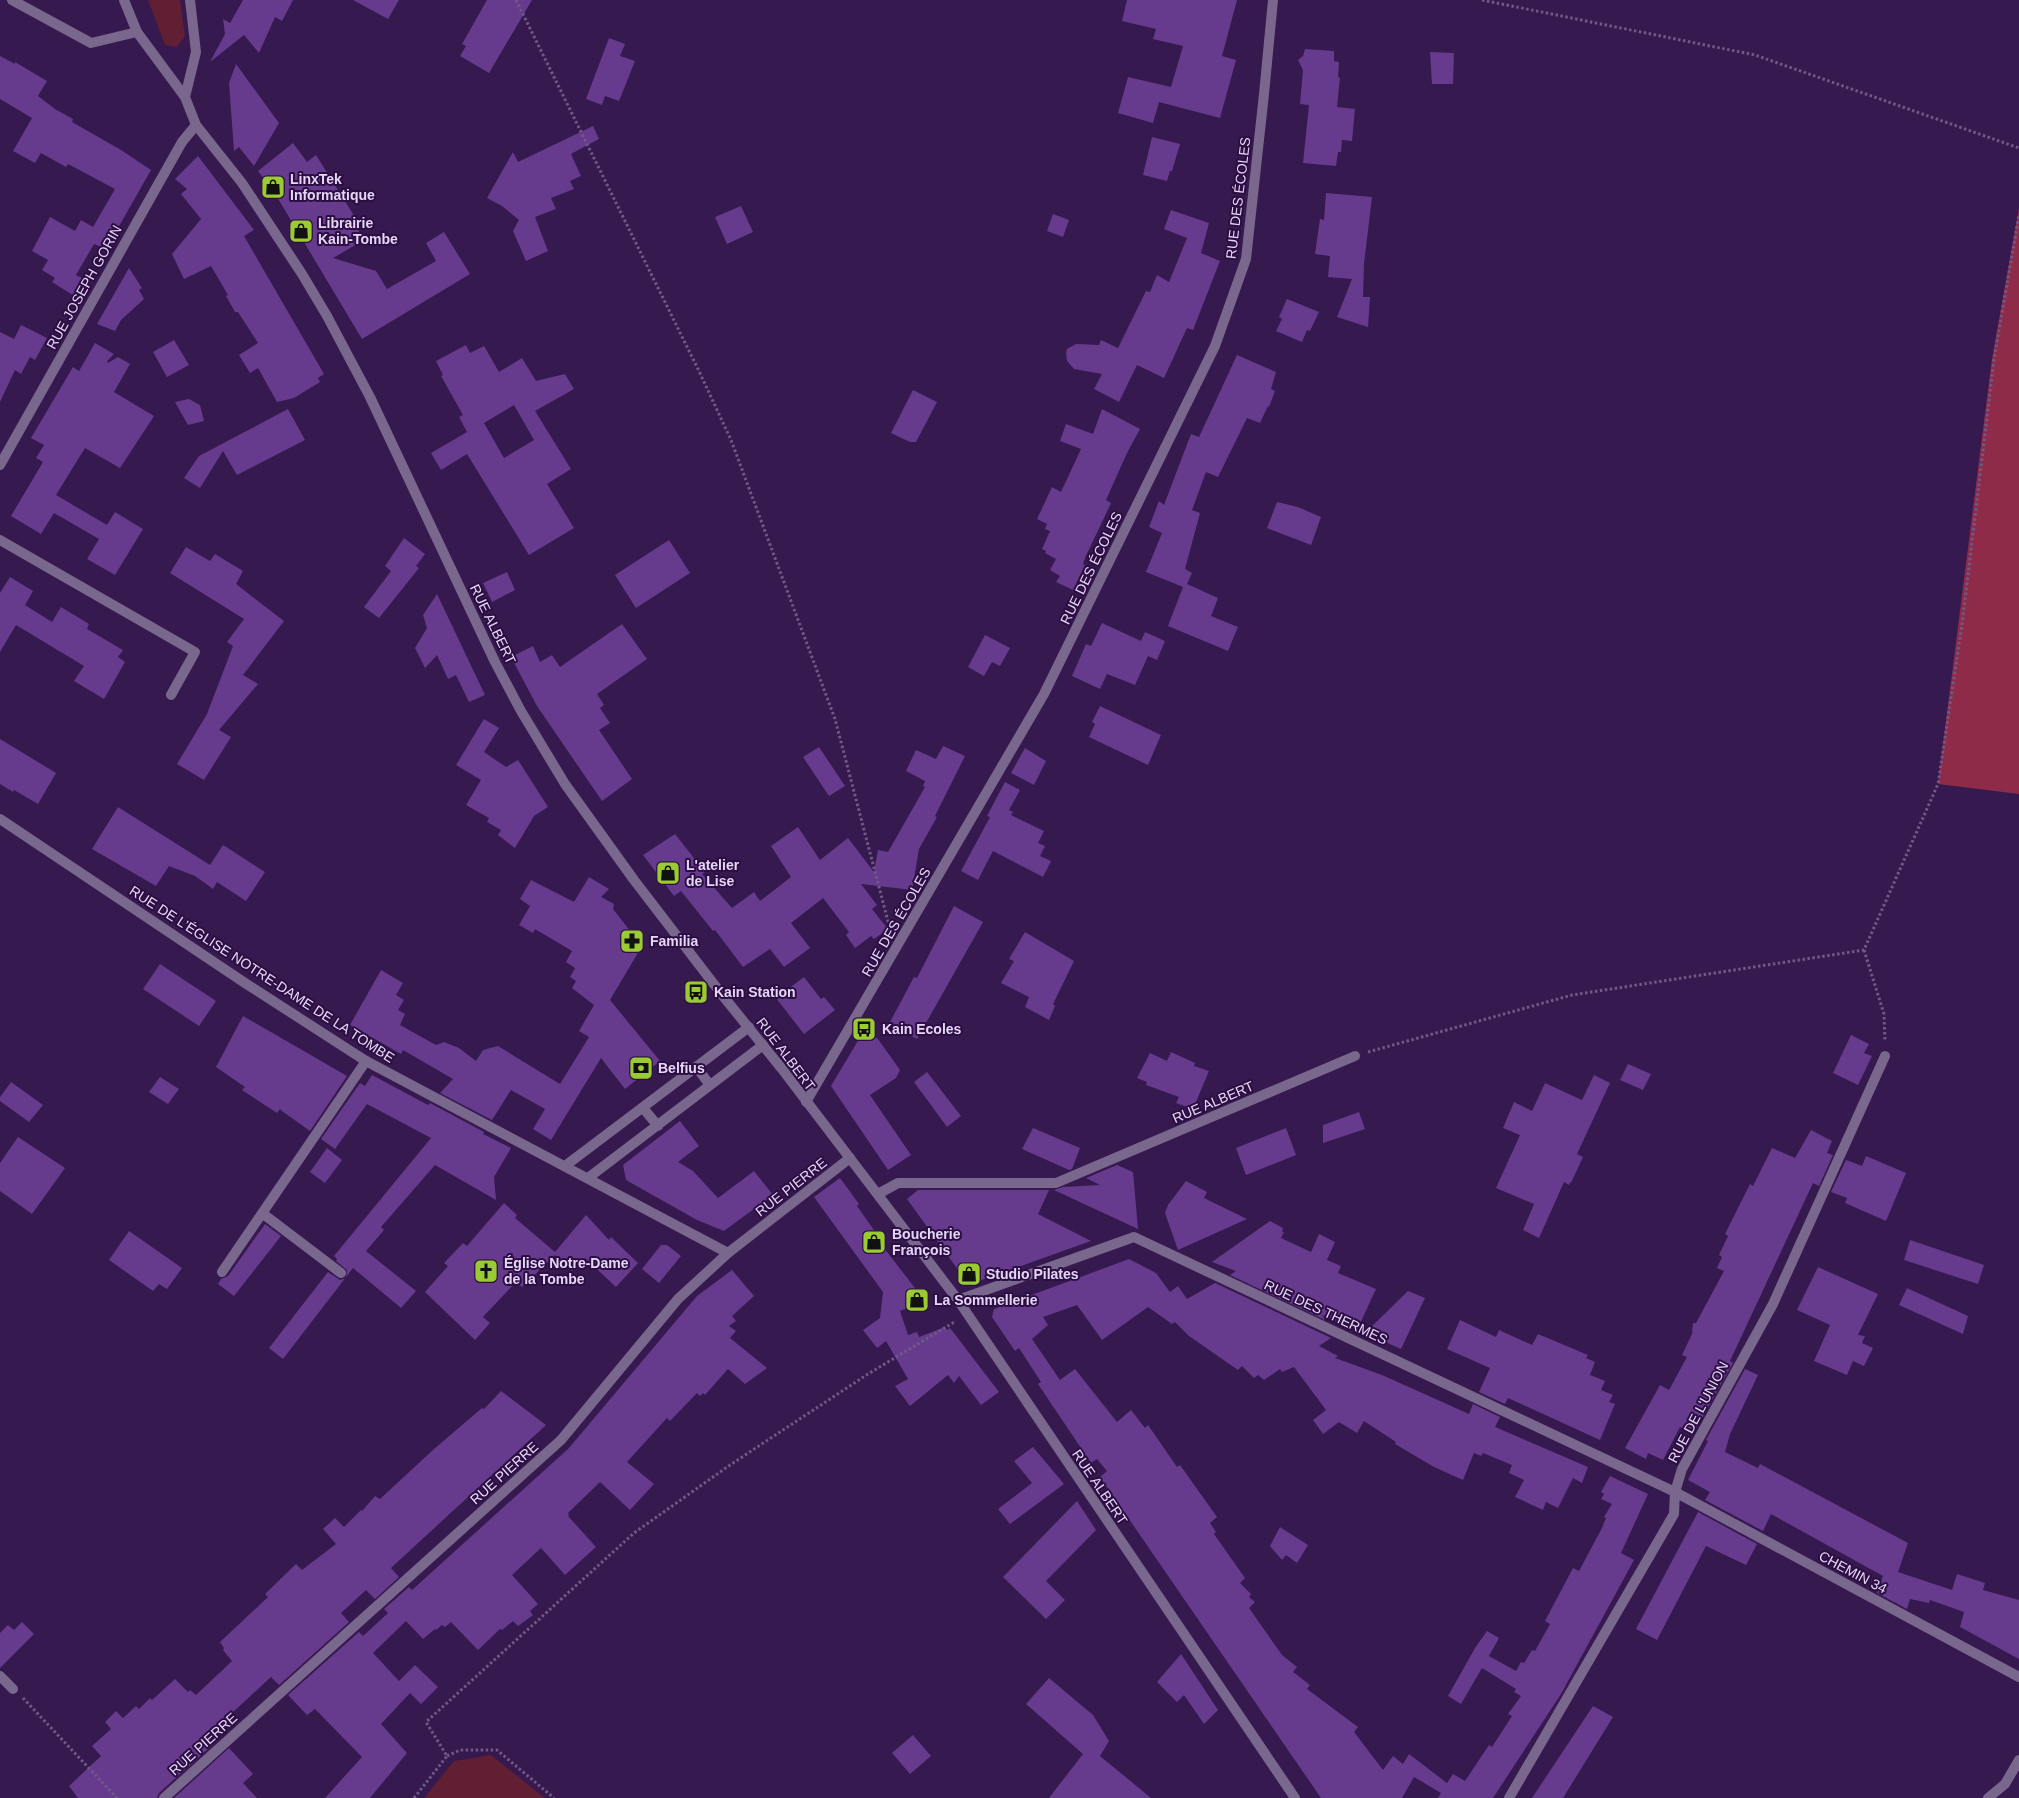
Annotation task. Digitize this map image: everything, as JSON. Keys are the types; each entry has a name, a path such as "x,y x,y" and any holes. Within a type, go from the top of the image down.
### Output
{"street":[{"path":"12,0 91,43 137,32"},
{"name":"RUE ALBERT","path":"124,0 137,32 185,97 196,124 242,183 302,274 327,316 370,397 495,662 521,711 565,784 634,880 958,1300 1295,1798"},
{"path":"185,97 196,52 190,0"},
{"name":"RUE DES ÉCOLES","path":"806,1102 1044,694 1215,346 1246,259 1273,0"},
{"name":"RUE JOSEPH GORIN","path":"0,465 182,142 196,124"},
{"path":"0,540 195,652 171,695"},
{"name":"RUE DE L’ÉGLISE NOTRE-DAME DE LA TOMBE","path":"0,819 237,978 366,1061 728,1253"},
{"path":"565,1166 749,1027"},
{"path":"588,1178 763,1045"},
{"name":"RUE ALBERT","path":"878,1194 898,1182 1056,1184 1355,1056"},
{"name":"RUE DE L'UNION","path":"1509,1798 1674,1514 1675,1492 1682,1469 1773,1304 1886,1056"},
{"path":"222,1272 366,1061"},
{"path":"697,1068 710,1085"},
{"path":"643,1108 658,1126"},
{"name":"RUE PIERRE","path":"164,1798 561,1440 678,1299 728,1253 850,1158"},
{"path":"262,1213 341,1273"},
{"name":"RUE DES THERMES","path":"958,1300 1134,1237 1675,1492"},
{"name":"CHEMIN 34","path":"1675,1492 2019,1677"},
{"path":"0,1676 13,1689"},
{"path":"1988,1798 2005,1784 2019,1760"}],"path":[{"path":"516,0 698,369 731,440 835,719 895,951"},
{"path":"1482,0 1756,55 2019,148"},
{"path":"1886,1056 1884,1014 1864,950 1938,784 1962,625 1994,359 2019,215"},
{"path":"1355,1056 1572,995 1864,950"},
{"path":"447,1756 426,1722 634,1533 754,1449 868,1374 967,1314"},
{"path":"13,1689 117,1798"},
{"path":"414,1798 447,1756 460,1750 497,1750 554,1798"}],"shaded area":[{"path":"148,0 180,0 185,36 177,47 165,45"},
{"path":"2019,208 2019,794 1938,784 1992,359"},
{"path":"491,1755 545,1798 424,1798 454,1761"}],"building":[{"path":"243,0 293,0 282,21 275,17 259,53 244,35 210,62 225,34 223,19 230,23"},
{"path":"353,0 399,0 388,19"},
{"path":"487,0 532,0 489,73 460,56 466,46 462,44"},
{"path":"1127,0 1237,0 1222,56 1236,60 1220,118 1159,102 1153,123 1118,113 1128,77 1171,87 1183,46 1153,39 1156,29 1122,21"},
{"path":"609,38 625,44 620,56 635,61 619,101 605,96 602,105 586,99"},
{"path":"1305,49 1334,51 1334,61 1339,62 1338,77 1340,78 1337,107 1355,109 1352,141 1342,140 1341,152 1338,152 1336,166 1303,163 1309,105 1300,104 1303,70 1298,60 1303,56"},
{"path":"1430,52 1454,53 1453,84 1432,84"},
{"path":"0,56 15,64 15,62 47,81 38,96 55,109 73,119 72,122 121,150 151,170 106,249 94,244 76,275 86,280 76,297 52,282 55,278 42,270 48,260 32,251 50,217 75,231 81,220 93,227 115,189 68,164 66,167 41,153 35,163 13,151 32,118 0,99"},
{"path":"236,64 279,123 254,166 239,147 234,151 229,83"},
{"path":"593,126 599,139 571,154 581,176 570,181 574,189 551,198 556,209 535,217 548,251 526,261 513,231 519,220 502,206 487,198 513,152 518,162"},
{"path":"1152,137 1180,144 1167,181 1143,175"},
{"path":"293,143 307,162 316,155 358,222 355,224 364,240 333,258 376,271 387,289 436,261 426,243 444,232 470,274 362,339 277,197 258,171"},
{"path":"198,156 254,230 244,236 324,374 318,378 320,382 294,398 277,402 258,368 250,373 239,355 258,343 238,312 235,312 226,296 228,295 211,266 184,279 172,254 201,219 181,194 187,189 175,179"},
{"path":"1326,193 1372,197 1364,264 1363,297 1370,297 1368,327 1337,317 1352,279 1328,277 1330,256 1315,254 1320,219 1324,220"},
{"path":"741,206 753,232 727,244 715,217"},
{"path":"1171,210 1209,223 1201,253 1220,261 1193,330 1187,328 1164,378 1137,365 1119,402 1094,389 1102,374 1074,369 1067,361 1067,349 1076,344 1099,345 1101,340 1118,348 1146,291 1150,292 1157,275 1169,282 1187,238 1164,229"},
{"path":"1053,214 1069,220 1063,237 1047,231"},
{"path":"129,268 142,288 139,290 144,299 121,320 115,331 97,324"},
{"path":"1287,299 1319,312 1310,331 1307,330 1302,342 1276,331 1282,319 1279,317"},
{"path":"21,325 47,338 35,360 30,357 21,374 15,370 0,402 0,332 14,339"},
{"path":"174,340 189,365 167,377 153,352"},
{"path":"95,343 114,354 107,361 108,363 118,357 130,364 114,392 154,416 120,468 85,448 56,495 107,525 115,512 143,529 115,575 87,559 99,539 54,513 41,534 11,516 43,462 36,458 44,445 31,438 73,367 79,371"},
{"path":"466,345 470,353 484,346 499,372 522,358 536,381 565,374 574,389 535,411 571,469 547,484 574,528 529,555 467,454 441,470 431,453 467,432 459,417 463,415 441,376 443,375 436,361","holes":["514,405 534,440 504,458 484,423"]},
{"path":"1237,355 1276,372 1271,389 1275,391 1260,423 1247,418 1218,477 1206,472 1192,510 1200,513 1185,569 1192,573 1187,584 1218,598 1211,616 1238,627 1228,651 1168,626 1183,587 1146,572 1162,533 1149,527 1159,501 1164,505 1191,434 1199,437"},
{"path":"913,390 937,402 916,442 910,442 891,433"},
{"path":"189,399 200,405 204,421 188,425 175,402"},
{"path":"288,409 305,440 237,475 223,451 200,488 184,478 199,456"},
{"path":"1102,409 1140,429 1106,500 1111,503 1085,558 1083,564 1085,565 1073,590 1056,582 1060,576 1050,570 1056,559 1045,553 1046,551 1042,549 1050,531 1045,529 1047,524 1037,519 1052,487 1061,492 1081,449 1060,441 1066,424 1093,434"},
{"path":"1277,502 1298,507 1321,517 1311,545 1267,528"},
{"path":"404,538 425,554 416,566 419,568 379,618 364,607 391,571 385,566"},
{"path":"669,540 690,573 636,608 615,575"},
{"path":"186,547 210,561 215,554 243,571 236,584 284,621 243,675 258,684 219,730 231,737 204,780 177,764 207,714 233,646 227,642 244,619 170,573"},
{"path":"507,572 515,590 492,602 483,583"},
{"path":"10,577 33,591 25,605 52,622 61,607 89,624 87,629 123,650 118,657 125,662 104,699 74,681 84,666 16,625 0,652 0,593"},
{"path":"437,594 485,695 469,702 456,675 448,679 437,655 425,668 415,648 427,628 423,615"},
{"path":"1102,623 1141,641 1145,632 1165,641 1157,660 1148,656 1135,685 1107,674 1100,689 1072,676 1086,644 1091,646"},
{"path":"622,624 647,659 597,694 604,705 600,708 610,723 599,730 632,779 602,801 537,706 511,657 533,646 540,662 552,655 560,667"},
{"path":"985,635 1010,648 1000,666 992,662 984,676 968,667"},
{"path":"1100,706 1161,735 1148,765 1089,737 1095,724 1092,722"},
{"path":"484,719 499,728 484,752 506,767 518,760 548,807 534,816 515,848 498,835 501,830 487,822 489,818 466,805 481,780 456,765"},
{"path":"0,739 56,773 38,804 0,784"},
{"path":"943,746 965,756 935,816 937,817 919,849 912,890 861,884 877,905 872,909 888,929 874,939 871,936 855,948 846,935 849,932 823,898 791,923 810,948 784,967 770,949 743,967 715,930 713,931 681,891 674,896 643,855 675,834 705,872 702,874 732,908 754,892 760,901 791,877 771,846 798,827 820,860 848,838 874,872 878,850 888,852 925,787 923,786 925,781 906,771 916,750 936,759"},
{"path":"819,747 845,786 829,796 803,757"},
{"path":"1025,748 1046,761 1034,785 1011,773"},
{"path":"1005,782 1020,790 1009,810 1013,812 1011,815 1044,831 1038,843 1045,846 1040,856 1051,861 1043,877 993,851 978,880 961,871 990,817 987,816"},
{"path":"118,807 210,865 223,845 265,872 246,901 217,882 213,889 195,876 169,866 156,886 92,849"},
{"path":"589,877 609,889 601,897 614,904 613,909 642,946 610,1000 660,1061 625,1089 601,1058 551,1140 533,1129 545,1109 511,1090 492,1120 440,1093 453,1079 403,1050 401,1054 350,1025 381,970 403,983 396,995 404,1000 398,1010 405,1014 400,1025 436,1045 444,1042 459,1048 476,1061 483,1050 498,1046 560,1084 589,1037 579,1031 594,1005 572,988 576,981 570,977 575,968 566,962 572,951 535,929 533,933 519,925 530,906 520,899 531,880 574,902"},
{"path":"954,906 983,922 917,1039 889,1024 914,977 917,978"},
{"path":"1025,932 1074,961 1053,1004 1055,1006 1049,1020 1025,1007 1029,997 1001,983 1014,961 1009,959"},
{"path":"160,964 216,1001 199,1026 143,989"},
{"path":"804,977 821,999 824,997 835,1010 804,1034 776,998"},
{"path":"243,1016 347,1076 310,1131 280,1109 277,1113 242,1090 245,1087 216,1067"},
{"path":"862,1034 869,1034 878,1039 900,1070 896,1078 870,1095 911,1155 888,1170 831,1086"},
{"path":"1851,1035 1869,1044 1864,1053 1872,1056 1858,1085 1833,1073"},
{"path":"1171,1052 1195,1063 1194,1066 1209,1071 1193,1109 1176,1103 1179,1097 1146,1085 1147,1082 1137,1078 1150,1053 1167,1061"},
{"path":"1628,1064 1651,1074 1643,1090 1620,1080"},
{"path":"927,1072 961,1116 947,1127 914,1082"},
{"path":"372,1075 428,1105 430,1103 511,1148 494,1177 496,1200 435,1165 381,1227 384,1230 366,1251 416,1291 401,1308 353,1268 346,1277 347,1270 336,1261 337,1259 334,1256 431,1138 367,1104 335,1149 321,1139 360,1083 365,1086"},
{"path":"1594,1075 1610,1083 1577,1154 1583,1157 1571,1183 1569,1185 1564,1182 1539,1238 1523,1230 1534,1204 1496,1188 1520,1135 1503,1128 1514,1102 1532,1111 1545,1083 1582,1100"},
{"path":"160,1077 179,1089 168,1104 149,1092"},
{"path":"11,1082 43,1105 29,1122 0,1101 0,1097"},
{"path":"1359,1112 1365,1129 1323,1143 1323,1125"},
{"path":"680,1121 699,1146 678,1162 693,1171 718,1198 754,1171 773,1195 724,1231 697,1220 626,1180 623,1165"},
{"path":"1033,1128 1080,1148 1072,1169 1069,1170 1022,1149"},
{"path":"1286,1128 1296,1155 1246,1175 1236,1148"},
{"path":"1811,1130 1832,1141 1827,1153 1833,1155 1819,1186 1813,1183 1730,1361 1733,1363 1693,1434 1680,1427 1663,1460 1648,1453 1646,1459 1625,1448 1660,1385 1669,1390 1687,1357 1682,1355 1692,1334 1693,1323 1696,1323 1724,1271 1717,1268 1722,1257 1719,1255 1728,1236 1725,1234 1750,1184 1753,1186 1772,1148 1795,1158"},
{"path":"18,1137 65,1168 32,1214 0,1191 0,1163"},
{"path":"327,1148 342,1160 325,1183 310,1172"},
{"path":"1866,1156 1906,1173 1886,1221 1845,1203 1847,1198 1831,1192 1846,1160 1862,1166"},
{"path":"1117,1165 1133,1172 1138,1229 1054,1190 1063,1187 1100,1185 1086,1178"},
{"path":"840,1178 859,1204 857,1206 886,1247 884,1248 925,1301 900,1311 908,1335 917,1332 919,1337 945,1327 947,1330 950,1328 999,1392 981,1405 959,1376 954,1383 948,1375 910,1406 895,1386 908,1379 886,1341 877,1348 863,1330 880,1318 883,1292 814,1197"},
{"path":"1186,1181 1207,1192 1204,1198 1247,1219 1178,1250 1165,1213 1168,1205"},
{"path":"918,1190 1049,1190 1038,1214 1091,1241 976,1282 964,1278 907,1199"},
{"name":"Église Notre-Dame de la Tombe","path":"504,1203 517,1215 515,1218 555,1252 586,1215 609,1240 611,1237 638,1263 616,1287 585,1258 572,1271 555,1255 522,1287 516,1282 483,1317 490,1323 475,1340 425,1292 448,1266 444,1263 463,1243 467,1246"},
{"path":"1270,1221 1283,1228 1282,1231 1284,1232 1281,1238 1311,1252 1319,1234 1335,1242 1327,1260 1341,1266 1338,1273 1376,1289 1357,1330 1322,1315 1325,1320 1230,1275 1236,1271 1212,1262"},
{"path":"265,1224 281,1236 234,1296 218,1284 221,1279 228,1276"},
{"path":"129,1231 182,1268 167,1289 159,1284 153,1291 109,1260"},
{"path":"1910,1240 1984,1265 1978,1284 1904,1260"},
{"path":"661,1245 667,1245 681,1256 659,1283 642,1269"},
{"path":"1129,1259 1156,1273 1170,1292 1178,1286 1187,1299 1215,1283 1331,1338 1319,1346 1338,1356 1335,1358 1382,1375 1469,1414 1473,1404 1500,1417 1495,1427 1588,1467 1582,1483 1573,1478 1558,1508 1546,1502 1543,1510 1515,1497 1524,1480 1509,1473 1512,1465 1483,1453 1481,1456 1474,1453 1463,1480 1434,1467 1395,1444 1396,1442 1364,1421 1357,1433 1339,1422 1323,1434 1313,1420 1326,1410 1294,1367 1282,1372 1280,1369 1264,1380 1258,1375 1254,1378 1242,1366 1238,1370 1189,1336 1175,1322 1172,1324 1148,1307 1102,1340 1077,1305 1043,1317 1048,1325 1032,1339 1060,1380 1075,1369 1117,1422 1131,1410 1145,1428 1148,1425 1177,1467 1180,1465 1217,1517 1210,1523 1216,1532 1214,1534 1245,1578 1240,1583 1251,1594 1249,1597 1255,1602 1249,1608 1282,1655 1297,1667 1293,1672 1310,1685 1307,1689 1358,1727 1354,1732 1383,1770 1393,1756 1403,1764 1409,1754 1447,1783 1453,1774 1465,1781 1489,1745 1492,1747 1512,1716 1508,1714 1521,1696 1514,1692 1516,1689 1482,1668 1461,1704 1448,1696 1475,1648 1487,1631 1499,1638 1489,1656 1516,1671 1521,1662 1524,1663 1532,1650 1535,1651 1550,1624 1545,1621 1573,1568 1579,1571 1602,1528 1606,1518 1604,1517 1612,1504 1601,1499 1604,1494 1601,1492 1610,1476 1648,1494 1621,1553 1634,1560 1561,1694 1493,1798 1438,1798 1441,1793 1414,1777 1402,1798 1321,1798 1100,1477 1107,1471 1097,1459 1091,1463 1038,1384 1041,1382 1019,1348 1015,1351 992,1317 994,1309"},
{"path":"1818,1267 1878,1294 1858,1335 1865,1336 1862,1343 1873,1348 1864,1366 1853,1361 1847,1375 1814,1361 1830,1325 1797,1310"},
{"path":"732,1270 754,1296 732,1316 736,1321 729,1326 736,1331 730,1338 767,1368 745,1384 728,1369 705,1395 703,1393 700,1396 697,1393 670,1421 667,1418 627,1462 654,1484 630,1510 600,1482 568,1513 568,1516 596,1547 565,1575 541,1548 512,1575 538,1604 530,1611 533,1615 518,1626 513,1621 502,1630 500,1629 478,1650 451,1622 445,1627 442,1625 435,1629 423,1639 406,1621 373,1653 399,1681 415,1665 438,1687 421,1704 410,1693 381,1724 407,1753 370,1798 325,1798 362,1757 315,1709 307,1715 288,1695 359,1632 363,1636 388,1613 384,1609 409,1587 412,1590 569,1448 697,1296"},
{"path":"328,1272 340,1280 345,1278 283,1359 269,1348"},
{"path":"1907,1288 1968,1316 1963,1334 1899,1305"},
{"path":"1408,1291 1425,1298 1401,1349 1365,1333"},
{"path":"1460,1320 1496,1337 1499,1330 1532,1345 1538,1334 1588,1355 1586,1358 1595,1362 1590,1375 1605,1381 1601,1390 1613,1395 1609,1402 1615,1404 1600,1440 1508,1398 1505,1404 1479,1392 1490,1368 1447,1349"},
{"path":"1745,1369 1758,1375 1730,1434 1725,1452 1758,1468 1760,1464 1908,1543 1898,1572 1952,1590 1957,1574 1985,1583 1983,1590 2019,1600 2019,1659 1960,1627 1964,1612 1930,1600 1929,1603 1910,1599 1907,1609 1877,1593 1883,1576 1771,1514 1763,1531 1705,1500 1710,1492 1688,1480 1708,1441 1706,1440"},
{"path":"501,1391 546,1425 391,1568 399,1577 375,1599 366,1590 341,1613 349,1622 279,1685 271,1677 213,1731 220,1738 159,1793 157,1798 78,1798 69,1786 101,1756 92,1746 111,1729 105,1722 116,1711 123,1718 136,1706 139,1709 150,1698 152,1700 175,1679 188,1692 190,1690 196,1695 232,1661 223,1650 224,1648 220,1642 268,1597 265,1594 296,1564 302,1570 336,1544 323,1529 335,1518 344,1527 375,1496 380,1499 434,1449 482,1408 484,1409"},
{"path":"1033,1447 1064,1484 1010,1524 998,1509 1032,1483 1014,1461"},
{"path":"1077,1501 1096,1530 1046,1581 1065,1600 1046,1619 1003,1577"},
{"path":"1698,1512 1757,1544 1746,1565 1706,1546 1657,1640 1636,1629"},
{"path":"1280,1527 1308,1545 1297,1563 1286,1555 1282,1560 1270,1546"},
{"path":"22,1622 34,1634 0,1668 0,1633 8,1625 14,1630"},
{"path":"1181,1654 1218,1710 1204,1724 1184,1695 1177,1702 1157,1682"},
{"path":"1049,1678 1093,1715 1109,1741 1100,1756 1151,1798 1049,1798 1083,1754 1026,1704"},
{"path":"1593,1706 1613,1717 1563,1798 1532,1798"},
{"path":"913,1735 931,1756 910,1774 892,1753"},
{"path":"229,1748 253,1774 243,1783 257,1798 174,1798"}],"place":[{"name":"LinxTek Informatique","path":"273,187"},
{"name":"Librairie Kain-Tombe","path":"301,231"},
{"name":"L'atelier de Lise","path":"668,873"},
{"name":"Familia","path":"632,941"},
{"name":"Kain Station","path":"696,992"},
{"name":"Kain Ecoles","path":"864,1029"},
{"name":"Belfius","path":"641,1068"},
{"name":"Boucherie François","path":"874,1242"},
{"name":"Église Notre-Dame de la Tombe","path":"486,1271"},
{"name":"Studio Pilates","path":"969,1274"},
{"name":"La Sommellerie","path":"917,1300"}]}
